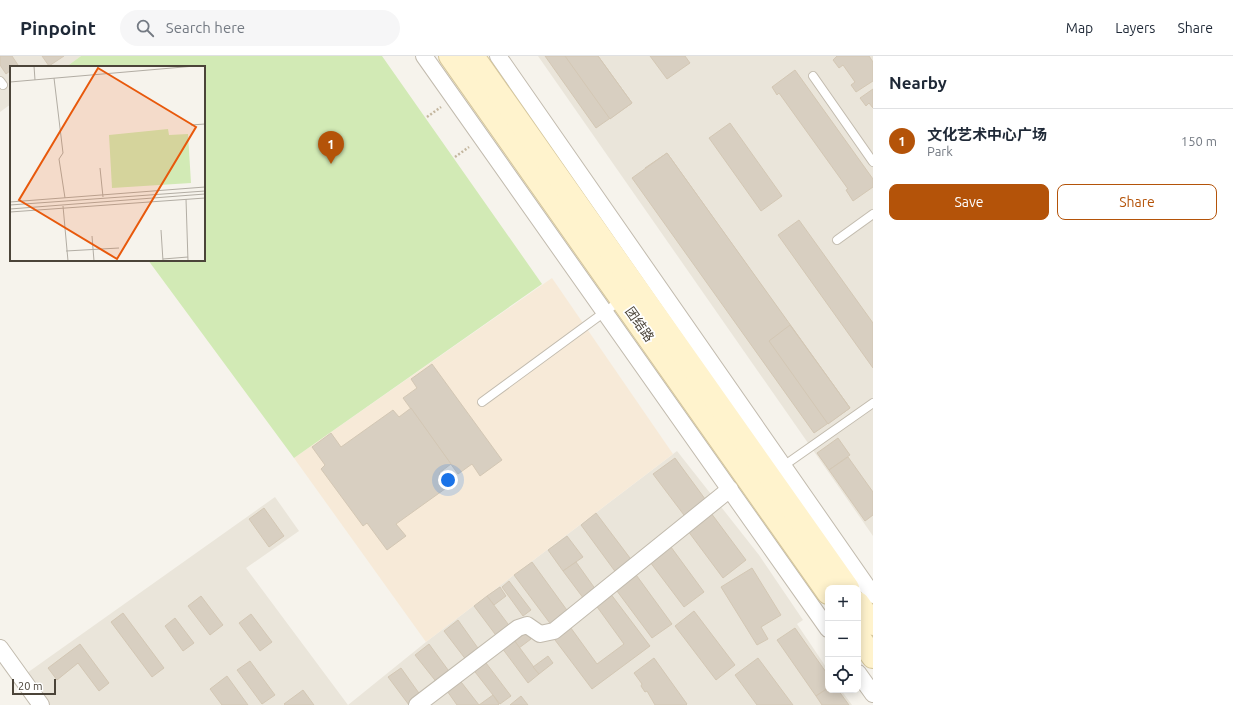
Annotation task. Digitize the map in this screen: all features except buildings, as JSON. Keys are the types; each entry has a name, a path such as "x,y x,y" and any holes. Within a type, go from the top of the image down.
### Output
{"main road":[{"name":"团结路","path":"450,56 614,306 825,589"},
{"name":"团结路","path":"473,56 776,471 846,585"},
{"path":"861,607 873,624"},
{"path":"861,640 873,657"}],"street":[{"path":"424,56 614,306 730,489 825,625"},
{"path":"498,56 776,471 873,595"},
{"path":"417,705 518,628 527,626 540,634 554,631 730,489"},
{"path":"0,648 41,705"},
{"path":"861,676 873,694"}],"lane":[{"path":"813,76 873,162"},
{"path":"836,240 873,214"},
{"path":"482,402 614,306"},
{"path":"776,471 873,403"}],"shaded area":[{"path":"0,56 81,56 67,66 10,66 10,105 0,112"},
{"path":"538,56 873,56 873,536 815,453"},
{"path":"552,278 673,454 426,642 294,458"},
{"path":"677,451 759,555 803,620 797,624 825,666 825,693 843,693 852,705 348,705 426,642"},
{"path":"275,497 299,531 246,568 348,705 50,705 27,673"}],"green space":[{"path":"81,56 382,56 542,284 294,458 149,261 205,261 205,66 67,66"}],"place":[{"name":"文化艺术中心广场","path":"331,164"}]}
